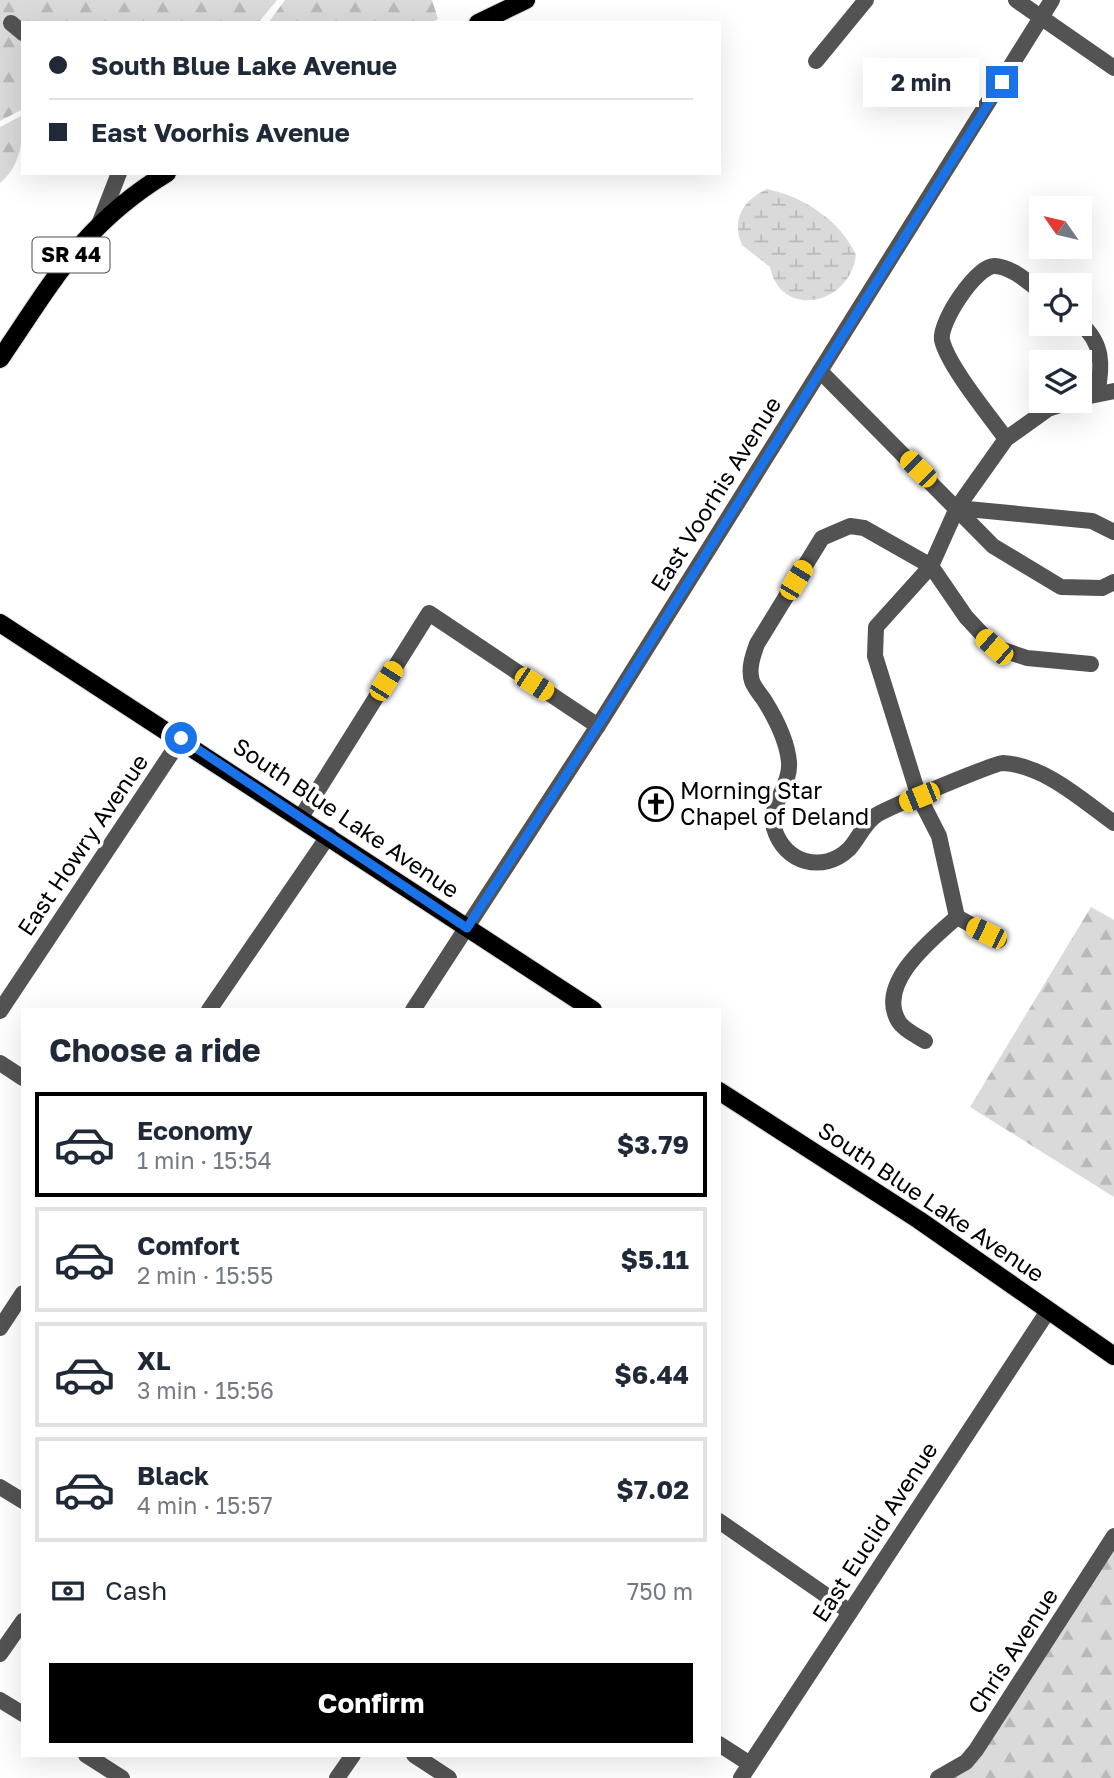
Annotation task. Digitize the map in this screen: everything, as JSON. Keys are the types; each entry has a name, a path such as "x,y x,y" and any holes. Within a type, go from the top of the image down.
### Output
{"main road":[{"path":"482,21 526,0"},
{"name":"SR 44","path":"0,359 64,265 100,222 128,198 164,175"},
{"name":"South Blue Lake Avenue","path":"0,623 181,738 590,1008"},
{"name":"South Blue Lake Avenue","path":"721,1092 919,1220 1114,1356"}],"street":[{"path":"816,61 866,0"},
{"path":"1016,0 1114,68"},
{"name":"East Voorhis Avenue","path":"414,1008 598,726 1052,0"},
{"path":"100,222 118,175"},
{"path":"1006,439 947,354 942,337 944,321 981,271 992,266 1007,268 1029,284"},
{"path":"1090,336 1099,347 1102,370 1097,393"},
{"path":"820,371 993,546 1061,587 1102,588 1114,582"},
{"path":"1092,394 1114,391"},
{"path":"999,940 957,917 939,836 919,797 875,656 876,627 931,566 957,508 1006,439 1042,413"},
{"path":"957,508 1092,521 1114,532"},
{"path":"1091,664 1027,658 994,647 966,617 931,566 864,528 850,526 835,530 822,538 757,644 751,662 752,681 779,723 789,763 787,782 773,811 774,826 780,843 789,854 802,861 818,864 836,859 850,848 860,830 877,814 1000,763 1031,767 1114,823"},
{"path":"302,817 429,613 598,726"},
{"name":"East Howry Avenue","path":"0,1011 181,738"},
{"path":"210,1008 329,835"},
{"path":"925,1041 900,1025 894,1010 894,994 905,969 923,947 957,917"},
{"path":"0,1063 21,1077"},
{"path":"0,1328 21,1296"},
{"name":"East Euclid Avenue","path":"745,1771 1048,1311"},
{"path":"0,1487 21,1501"},
{"path":"721,1522 850,1612"},
{"name":"Chris Avenue","path":"937,1778 966,1762 981,1744 1114,1536"},
{"path":"0,1654 21,1624"},
{"path":"0,1700 21,1713"},
{"path":"721,1746 745,1771"},
{"path":"89,1757 122,1778"},
{"path":"337,1778 352,1757"},
{"path":"417,1757 449,1778"}],"green space":[{"path":"0,0 277,0 260,21 21,21 21,110 0,121"},
{"path":"285,0 432,0 438,19 434,21 269,21"},
{"path":"21,116 21,140 17,160 0,183 0,127"},
{"path":"767,189 807,204 831,221 849,242 856,255 851,272 842,285 829,295 815,300 800,300 787,295 777,284 770,267 742,245 738,227 741,211 751,199"},
{"path":"1091,907 1114,920 1114,1197 970,1107"},
{"path":"1114,1548 1114,1778 952,1778 982,1755"}],"place":[{"name":"Morning Star Chapel of Deland","path":"656,804"}],"route":[{"path":"181,738 467,928 603,718 1002,82"}]}
